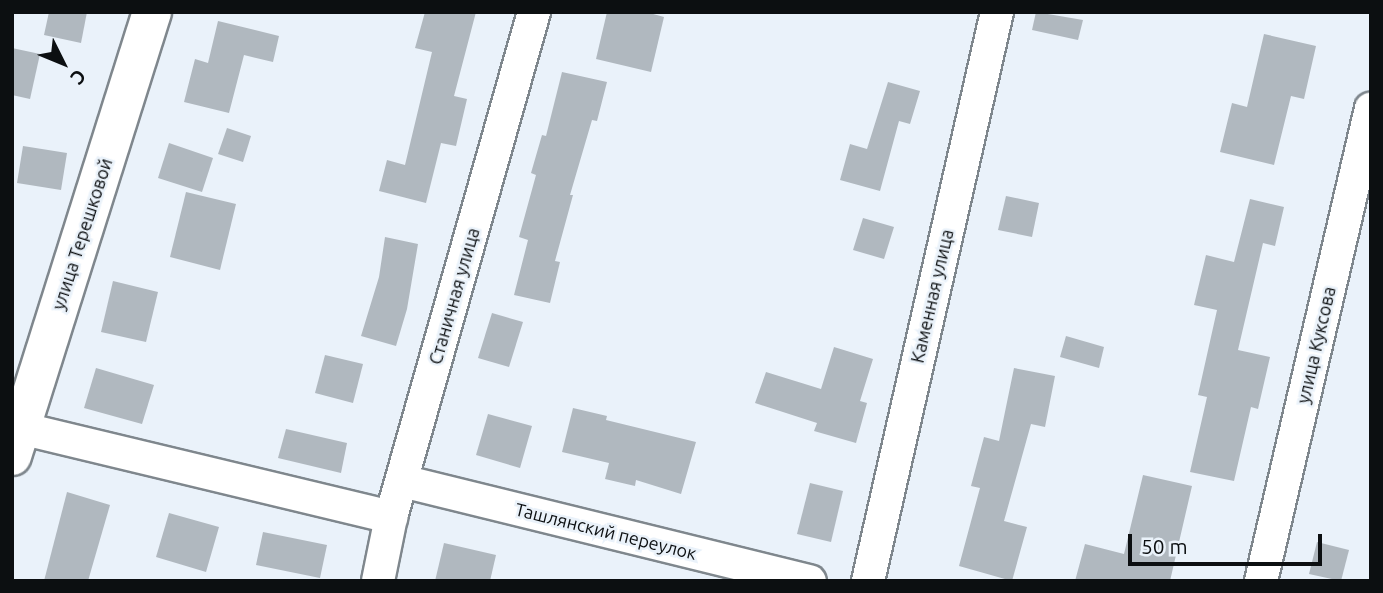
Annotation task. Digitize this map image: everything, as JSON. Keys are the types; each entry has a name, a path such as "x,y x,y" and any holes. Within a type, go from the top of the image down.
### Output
{"street":[{"name":"улица Терешковой","path":"16,442 152,12"},
{"name":"Станичная улица","path":"377,581 391,517 534,12"},
{"name":"Каменная улица","path":"868,581 997,12"},
{"name":"улица Куксова","path":"1261,581 1371,109"},
{"path":"16,442 391,517"},
{"name":"Ташлянский переулок","path":"402,481 810,581"}],"building":[{"path":"49,12 87,12 81,43 44,35"},
{"path":"425,12 476,12 454,96 467,99 456,146 441,143 426,203 379,191 387,160 405,165 432,52 415,48"},
{"path":"607,12 646,12 664,17 651,72 596,59"},
{"path":"1036,12 1083,20 1078,40 1032,30"},
{"path":"218,21 279,36 273,62 244,55 229,113 184,102 195,59 208,63"},
{"path":"1264,34 1316,46 1304,99 1291,96 1274,165 1220,152 1232,103 1247,107"},
{"path":"12,48 40,54 30,99 12,95"},
{"path":"562,72 607,82 597,121 592,120 570,195 573,195 555,261 560,262 550,303 514,295 528,240 519,237 536,175 531,173 542,135 546,136"},
{"path":"888,82 920,91 910,124 899,121 880,191 840,180 850,144 867,149"},
{"path":"227,128 251,136 243,162 218,154"},
{"path":"169,143 213,158 202,192 158,178"},
{"path":"23,146 67,153 61,190 17,183"},
{"path":"186,192 236,204 220,270 170,257"},
{"path":"1006,196 1039,203 1032,237 998,230"},
{"path":"1250,199 1284,207 1275,246 1263,243 1238,350 1270,357 1258,409 1251,407 1234,481 1190,472 1207,397 1198,395 1217,310 1194,305 1206,255 1234,262"},
{"path":"863,218 894,227 884,259 853,250"},
{"path":"385,237 418,244 407,309 396,346 361,336 379,277"},
{"path":"113,281 158,292 146,342 101,332"},
{"path":"492,313 523,322 509,367 478,358"},
{"path":"1066,336 1104,347 1099,368 1060,357"},
{"path":"834,347 873,359 860,401 867,403 856,443 814,431 817,423 755,403 766,372 821,389"},
{"path":"325,355 363,364 353,403 315,393"},
{"path":"96,368 154,385 142,424 84,408"},
{"path":"1014,368 1055,376 1045,427 1031,424 1004,521 1027,527 1012,581 959,566 980,488 971,486 984,437 999,441"},
{"path":"573,408 607,416 606,420 696,442 681,494 636,480 635,486 605,479 609,463 562,452"},
{"path":"488,414 532,426 520,468 476,455"},
{"path":"286,429 347,443 341,473 278,458"},
{"path":"1143,475 1192,486 1170,581 1075,581 1085,544 1124,554"},
{"path":"810,483 843,491 831,542 797,534"},
{"path":"67,492 110,505 88,581 44,581"},
{"path":"169,513 219,527 206,572 156,557"},
{"path":"263,532 327,545 320,578 256,565"},
{"path":"1317,542 1349,550 1341,581 1309,574"},
{"path":"444,543 496,555 490,581 435,581"}]}
